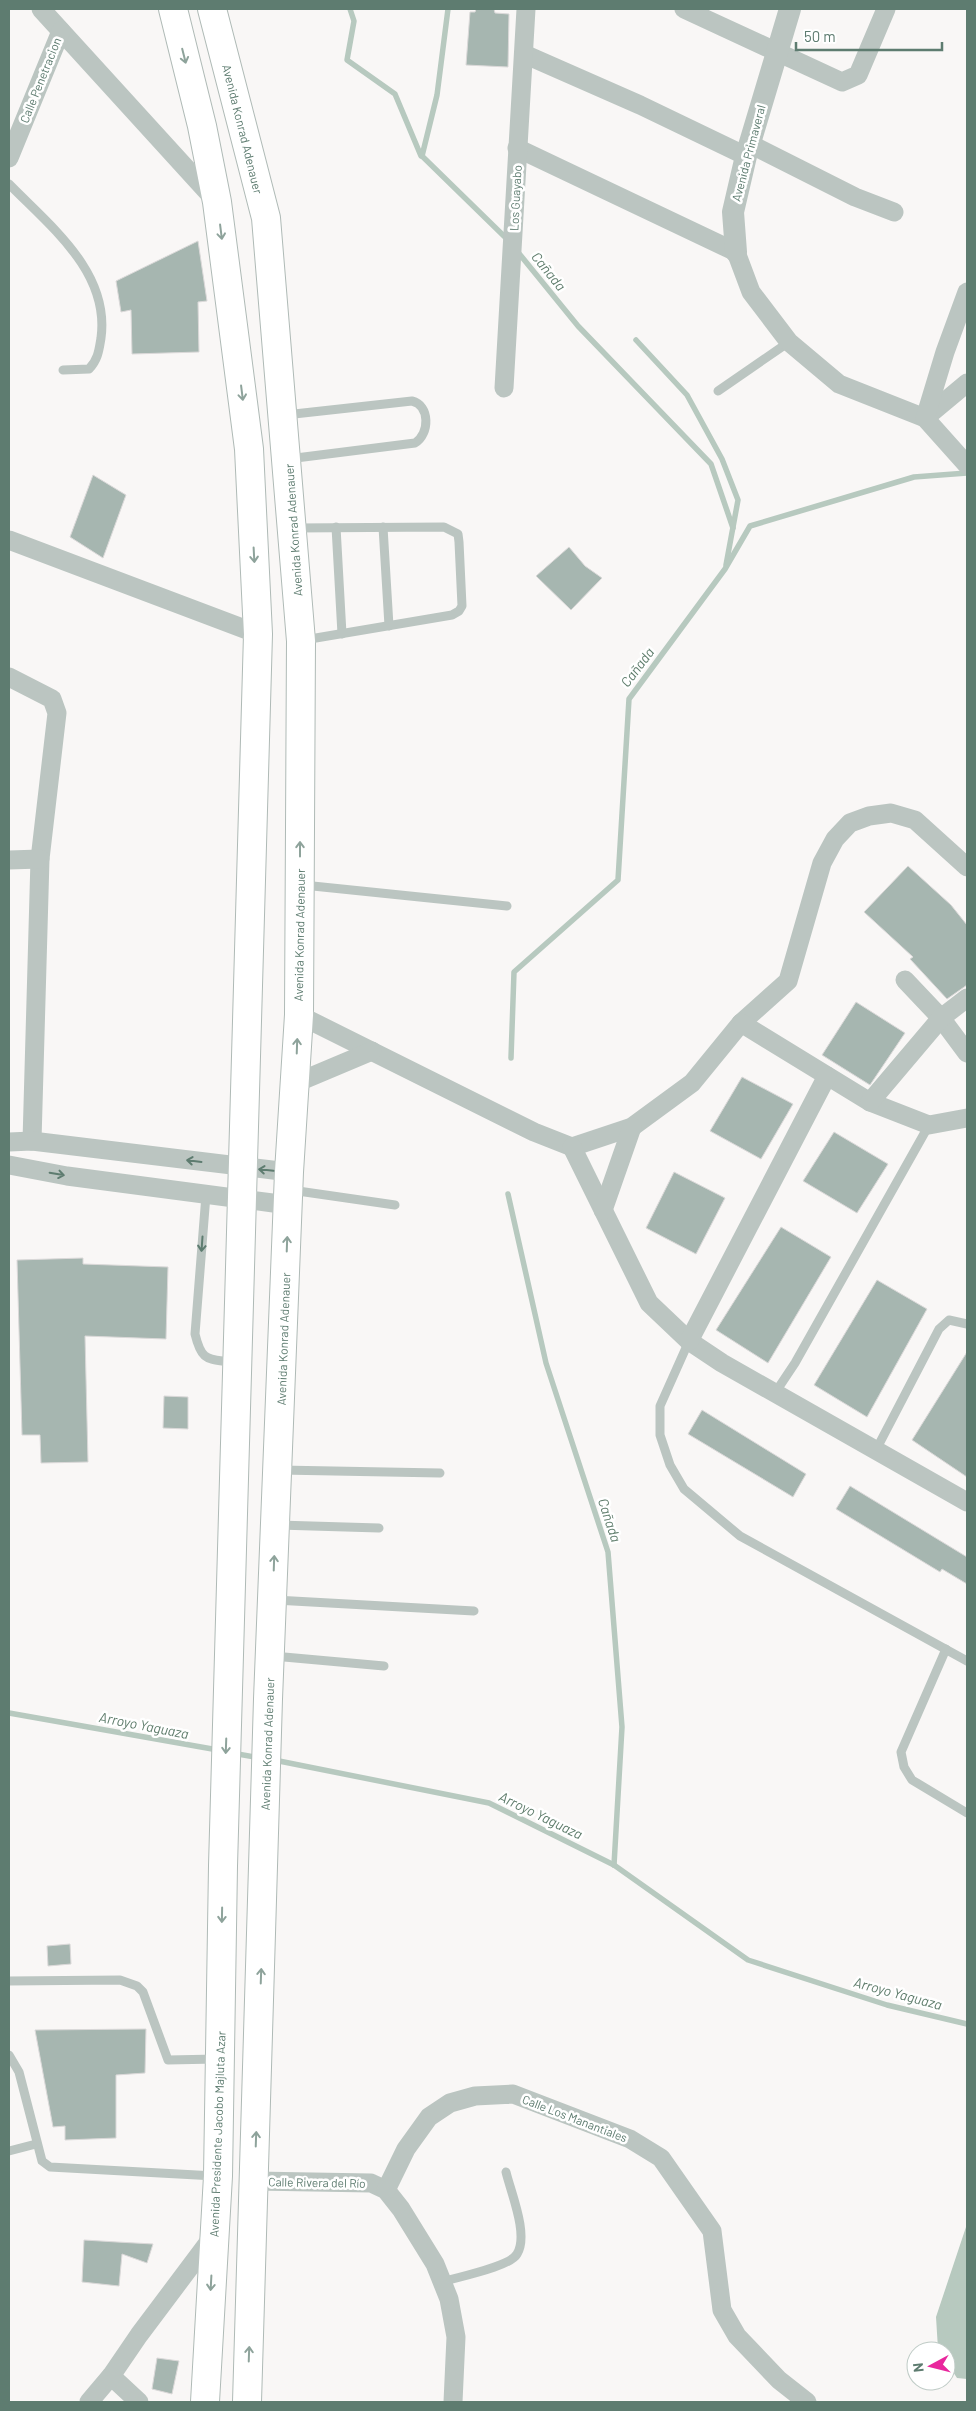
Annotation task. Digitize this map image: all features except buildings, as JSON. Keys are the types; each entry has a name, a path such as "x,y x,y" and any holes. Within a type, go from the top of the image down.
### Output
{"main road":[{"path":"173,9 202,126 217,202 249,450 258,634 237,1364"},
{"name":"Avenida Konrad Adenauer","path":"212,9 266,218 288,459 301,641 300,885 296,1083 289,1189 268,1699 255,2180"},
{"name":"Avenida Presidente Jacobo Majluta Azar","path":"204,2402 218,2176 223,1866 237,1364"},
{"path":"247,2402 255,2180"}],"street":[{"path":"40,9 217,202"},
{"name":"Los Guayabo","path":"504,388 526,9"},
{"path":"684,9 777,50 842,82 854,77 860,71 886,9"},
{"name":"Avenida Primaveral","path":"790,9 748,150 733,212 736,252 751,292 788,342 840,384 925,418"},
{"name":"Calle Penetracion","path":"9,158 61,31"},
{"path":"524,54 855,197 894,212"},
{"path":"517,148 736,252"},
{"path":"925,418 945,352 967,292"},
{"path":"925,418 967,383"},
{"path":"925,418 967,465"},
{"path":"9,540 258,634"},
{"path":"9,677 52,699 57,713 40,858 32,1141"},
{"path":"298,1015 534,1132 572,1147 632,1127 692,1083 740,1022 788,981 822,864 835,839 850,823 869,816 892,813 915,820 967,867"},
{"path":"9,860 40,858"},
{"path":"905,980 940,1018 967,1053"},
{"path":"870,1102 940,1018 967,998"},
{"path":"740,1022 870,1102 929,1125 967,1118"},
{"path":"296,1083 372,1051"},
{"path":"690,1341 827,1076"},
{"path":"603,1210 632,1127"},
{"path":"9,1142 32,1141 243,1167 289,1189"},
{"path":"572,1147 649,1303 690,1341 722,1363 967,1502"},
{"path":"9,1166 242,1200 289,1189"},
{"name":"Calle Los Manantiales","path":"386,2190 406,2149 429,2117 450,2103 475,2096 513,2094 630,2139 661,2158 712,2231 722,2310 737,2336 779,2380 807,2402"},
{"name":"Calle Rivera del Río","path":"255,2180 371,2182 386,2190"},
{"path":"386,2190 401,2209 435,2264 449,2298 456,2337 453,2402"},
{"path":"89,2402 111,2376 139,2335 214,2235"},
{"path":"111,2376 139,2402"}],"lane":[{"path":"9,184 71,247 98,294 102,331 99,353 88,369 63,370"},
{"path":"718,391 788,342"},
{"path":"284,415 412,401 418,402 424,409 425,431 422,439 415,443 288,459"},
{"path":"336,527 342,634"},
{"path":"383,527 390,626"},
{"path":"293,528 444,527 458,534 459,542 462,606 459,612 452,615 301,641"},
{"path":"300,885 507,906"},
{"path":"775,1393 795,1363 929,1125"},
{"path":"289,1189 395,1206"},
{"path":"206,1195 195,1334 199,1351 208,1358 237,1364"},
{"path":"876,1450 939,1329 949,1320 967,1324"},
{"path":"690,1341 660,1406 660,1436 670,1465 684,1489 740,1536 967,1661"},
{"path":"277,1470 440,1473"},
{"path":"275,1524 379,1528"},
{"path":"272,1600 474,1611"},
{"path":"946,1649 901,1752 904,1767 912,1780 967,1813"},
{"path":"270,1656 384,1666"},
{"path":"9,1981 120,1980 129,1982 142,1992 168,2060 220,2059"},
{"path":"9,2055 19,2072 36,2144 42,2161 50,2167 218,2176"},
{"path":"9,2151 36,2144"},
{"path":"442,2282 504,2263 516,2256 521,2244 519,2220 506,2172"}],"shaded area":[{"path":"967,2224 967,2379 956,2376 956,2341 938,2341 936,2317"}],"waterway":[{"path":"350,9 354,21 347,60 395,94 421,156"},
{"name":"Cañada","path":"448,9 437,95 422,156 508,240"},
{"name":"Cañada","path":"517,251 578,326 711,464 733,528"},
{"path":"636,340 687,395 722,459 738,500 726,565"},
{"name":"Cañada","path":"511,1058 514,972 618,880 629,699 725,569 750,526 914,477 967,473"},
{"name":"Cañada","path":"508,1194 546,1363 608,1552 622,1727 614,1865"},
{"name":"Arroyo Yaguaza","path":"9,1713 218,1750"},
{"name":"Arroyo Yaguaza","path":"232,1753 260,1758"},
{"name":"Arroyo Yaguaza","path":"274,1760 489,1803 614,1865 748,1960 887,2005 967,2024"}]}
